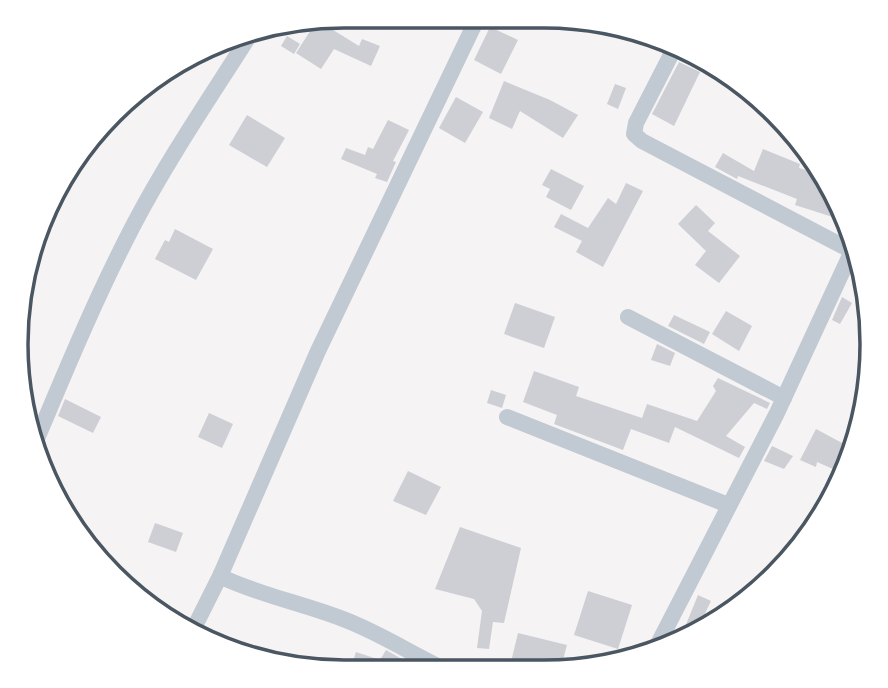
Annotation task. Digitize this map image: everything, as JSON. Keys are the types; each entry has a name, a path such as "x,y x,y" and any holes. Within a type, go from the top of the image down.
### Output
{"street":[{"path":"196,623 221,574 318,351 473,28"},
{"path":"40,431 89,315 133,226 189,126 243,45"},
{"path":"671,55 634,134 659,151 845,247"},
{"path":"661,638 784,398 848,259"},
{"path":"628,317 784,398"},
{"path":"507,417 728,505"},
{"path":"221,574 226,579 267,597 340,618 373,631 427,660"}],"building":[{"path":"490,28 518,40 501,74 474,60"},
{"path":"323,29 331,29 359,46 362,39 380,46 371,66 334,49 321,69 296,53 311,30"},
{"path":"287,36 300,44 294,54 281,46"},
{"path":"679,62 700,72 674,126 652,114"},
{"path":"504,81 578,115 563,138 520,111 512,129 489,118"},
{"path":"615,84 626,88 618,109 607,104"},
{"path":"456,97 483,112 465,143 439,128"},
{"path":"247,115 285,138 267,167 229,145"},
{"path":"388,120 409,130 393,161 396,162 387,182 375,178 377,174 341,159 346,148 365,155 368,147 373,149"},
{"path":"763,149 800,164 799,168 809,171 833,217 795,205 797,199 738,176 737,179 715,167 723,153 754,171"},
{"path":"551,169 584,186 571,210 546,197 550,189 542,185"},
{"path":"626,183 643,191 603,267 576,252 582,241 554,227 561,214 588,228 608,198 616,204"},
{"path":"696,205 715,223 708,231 740,256 719,283 695,265 706,251 678,224"},
{"path":"175,229 213,249 196,280 155,259 165,240 169,242"},
{"path":"842,297 852,303 840,324 832,320"},
{"path":"515,303 555,317 544,348 504,334"},
{"path":"726,311 752,326 739,351 712,334"},
{"path":"674,315 710,332 704,344 668,326"},
{"path":"657,344 675,353 670,366 651,360"},
{"path":"534,371 579,387 576,396 642,418 647,404 697,421 716,391 713,386 718,378 770,403 767,409 754,403 726,436 745,447 739,458 675,427 669,443 631,429 623,450 554,424 557,415 523,402"},
{"path":"491,390 506,395 502,408 487,403"},
{"path":"65,399 101,417 93,433 58,416"},
{"path":"209,413 233,424 222,448 198,437"},
{"path":"816,429 844,444 833,469 817,462 816,467 800,460"},
{"path":"772,446 793,456 784,469 764,461"},
{"path":"408,471 441,487 426,515 393,501"},
{"path":"155,523 183,533 176,552 148,542"},
{"path":"460,527 521,548 504,623 493,622 489,649 477,648 482,611 474,599 435,589"},
{"path":"588,591 632,605 618,649 574,635"},
{"path":"698,595 711,601 703,617 685,626"},
{"path":"518,633 567,645 563,659 511,660"},
{"path":"386,650 404,660 380,660"},
{"path":"356,652 380,660 353,660"}]}
